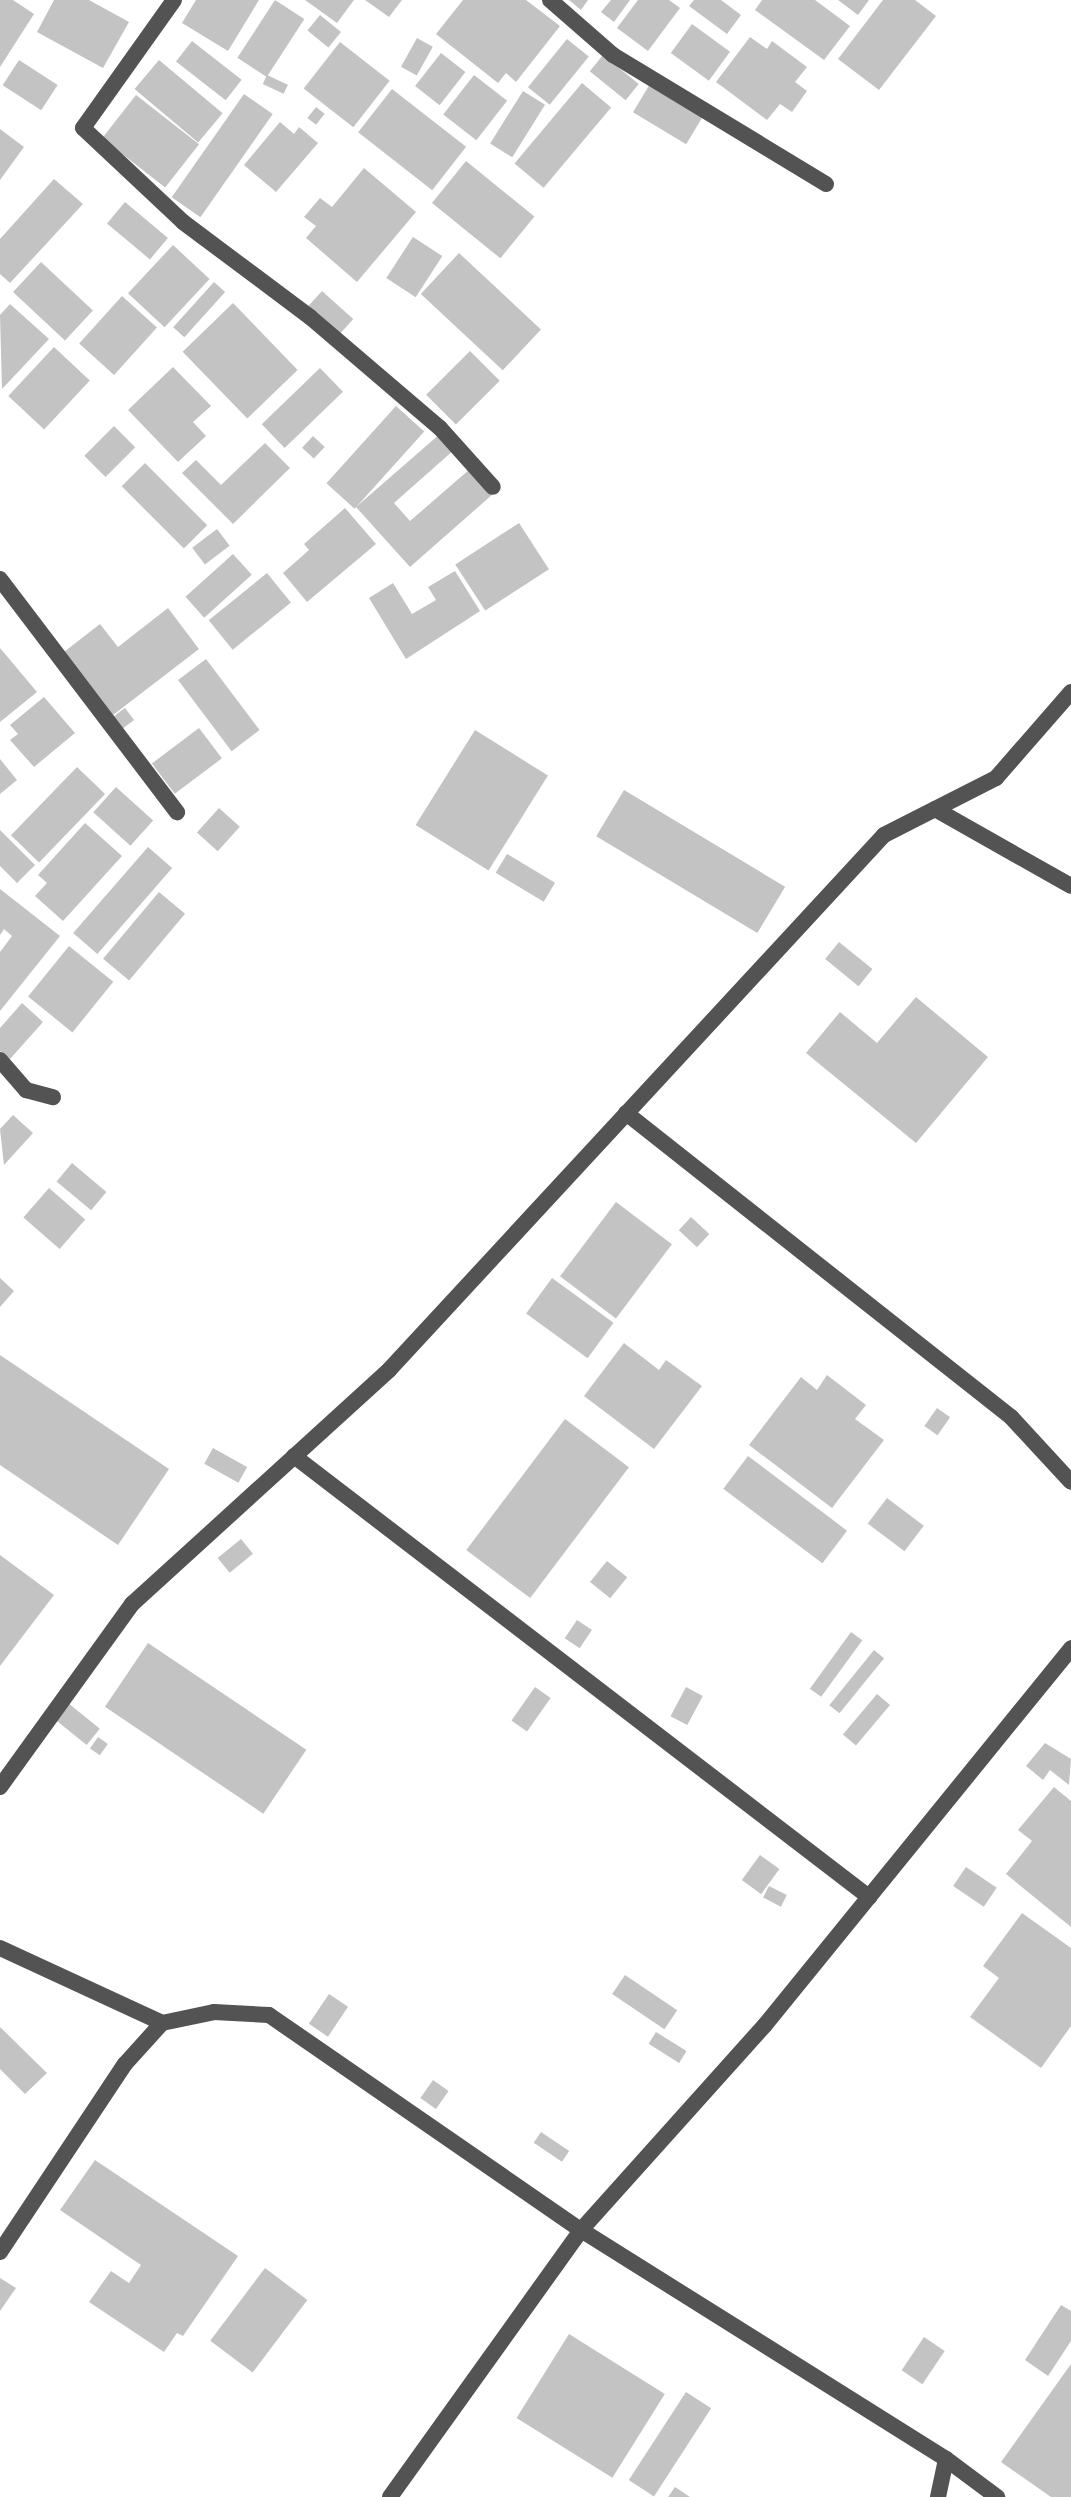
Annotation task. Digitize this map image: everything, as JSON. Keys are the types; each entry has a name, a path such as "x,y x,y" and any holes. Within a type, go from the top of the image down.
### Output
{"street":[{"path":"174,0 83,128 183,222 310,317 440,428 493,487"},
{"path":"550,0 613,55 826,184"},
{"path":"0,579 177,812"},
{"path":"0,1787 132,1604 389,1370 884,835 996,778 1071,692"},
{"path":"935,809 1071,886"},
{"path":"0,1060 26,1090 53,1097"},
{"path":"626,1113 1011,1417 1071,1482"},
{"path":"294,1456 869,1897"},
{"path":"390,2497 581,2230 765,2025 1071,1648"},
{"path":"0,1948 162,2023"},
{"path":"0,2252 125,2064 162,2023 214,2012 269,2015 581,2230 946,2459 997,2497"},
{"path":"938,2497 946,2459"}],"building":[{"path":"0,0 13,0 34,14 0,67"},
{"path":"54,0 89,0 129,22 103,68 37,32"},
{"path":"196,0 259,0 228,51 182,23"},
{"path":"275,0 304,19 267,77 237,58"},
{"path":"305,0 354,0 337,23"},
{"path":"365,0 402,0 389,17"},
{"path":"463,0 526,0 560,26 516,82 506,73 498,83 436,34"},
{"path":"569,0 588,0 581,10"},
{"path":"611,0 630,0 614,22 601,12"},
{"path":"638,0 669,0 680,8 648,51 617,28"},
{"path":"694,0 721,0 741,15 727,34 689,6"},
{"path":"762,0 815,0 850,26 824,60 755,10"},
{"path":"838,0 869,0 858,15"},
{"path":"883,0 915,0 936,16 879,90 838,59"},
{"path":"320,15 341,32 328,48 307,31"},
{"path":"692,24 730,52 709,81 671,53"},
{"path":"750,37 767,49 772,41 807,67 795,82 807,91 792,112 780,104 767,120 716,82"},
{"path":"417,38 433,47 417,76 401,67"},
{"path":"567,39 589,57 550,105 528,87"},
{"path":"192,41 242,80 226,100 176,61"},
{"path":"340,42 390,81 353,127 304,88"},
{"path":"441,53 465,72 440,105 415,86"},
{"path":"603,55 639,84 626,100 590,71"},
{"path":"19,60 58,85 41,110 3,85"},
{"path":"159,60 223,113 198,142 135,89"},
{"path":"267,75 288,85 284,94 263,84"},
{"path":"474,75 507,101 476,140 443,114"},
{"path":"582,83 611,107 544,188 515,163"},
{"path":"650,84 703,116 686,144 633,112"},
{"path":"392,89 466,147 432,190 358,132"},
{"path":"523,91 545,105 512,157 490,144"},
{"path":"244,94 273,114 200,217 172,197"},
{"path":"136,95 199,144 165,188 102,138"},
{"path":"316,107 325,114 316,125 307,118"},
{"path":"280,122 294,134 299,127 318,143 276,192 244,165"},
{"path":"0,129 24,147 0,180"},
{"path":"466,161 534,216 500,258 432,203"},
{"path":"364,168 416,212 357,282 306,238 316,226 304,217 320,198 332,207"},
{"path":"54,179 83,204 10,283 0,274 0,239"},
{"path":"125,202 168,238 150,259 107,223"},
{"path":"413,237 442,256 416,297 386,278"},
{"path":"173,245 210,279 165,327 128,293"},
{"path":"459,253 541,329 503,370 421,294"},
{"path":"41,262 93,310 65,340 13,292"},
{"path":"214,282 225,292 184,337 173,327"},
{"path":"322,291 353,319 338,335 307,307"},
{"path":"122,296 157,327 114,375 79,344"},
{"path":"233,303 298,370 247,419 183,352"},
{"path":"10,304 49,339 2,389 0,315"},
{"path":"54,347 90,380 44,429 8,396"},
{"path":"470,351 500,381 456,425 426,395"},
{"path":"173,367 211,406 193,422 206,436 178,462 128,410"},
{"path":"320,368 343,392 285,448 262,424"},
{"path":"396,406 424,431 355,509 326,483"},
{"path":"114,426 135,447 106,477 84,456"},
{"path":"441,433 455,449 394,503 410,521 470,469 493,494 410,567 356,507"},
{"path":"313,436 325,447 314,459 302,448"},
{"path":"265,443 290,468 233,524 182,473 196,460 221,485"},
{"path":"145,463 207,525 184,549 122,486"},
{"path":"345,508 376,544 307,602 283,573 309,550 304,544"},
{"path":"519,523 549,569 485,611 455,564"},
{"path":"217,529 230,546 205,564 192,548"},
{"path":"233,554 252,575 204,618 185,597"},
{"path":"455,571 480,611 406,659 369,598 393,583 412,614 436,600 428,587"},
{"path":"267,573 291,603 233,650 209,620"},
{"path":"168,608 199,649 113,715 64,652 100,624 118,647"},
{"path":"0,648 37,692 0,722"},
{"path":"206,659 260,730 232,751 178,680"},
{"path":"44,697 75,733 34,767 10,740 18,734 10,725"},
{"path":"125,708 134,720 120,730 111,718"},
{"path":"199,728 222,758 175,794 152,764"},
{"path":"475,730 548,776 489,871 416,825"},
{"path":"0,759 17,780 0,794"},
{"path":"77,767 105,794 39,862 11,835"},
{"path":"116,787 153,820 130,846 93,812"},
{"path":"624,790 785,887 757,933 596,836"},
{"path":"219,808 240,827 218,851 197,833"},
{"path":"85,823 122,856 63,921 35,896 47,883 38,875"},
{"path":"0,830 35,865 17,883 0,866"},
{"path":"148,847 172,868 97,954 73,933"},
{"path":"507,854 555,883 544,902 496,873"},
{"path":"0,889 60,936 0,1011 0,952 12,936 4,929 0,935"},
{"path":"159,892 185,914 129,981 103,959"},
{"path":"839,942 872,969 859,986 825,959"},
{"path":"69,946 113,982 72,1032 28,997"},
{"path":"916,997 988,1057 916,1143 806,1053 840,1012 877,1043"},
{"path":"22,1003 43,1022 10,1059 0,1051 0,1028"},
{"path":"13,1115 33,1133 4,1165 0,1129"},
{"path":"72,1163 106,1192 91,1210 57,1181"},
{"path":"49,1188 85,1219 60,1249 23,1217"},
{"path":"616,1202 672,1244 616,1318 560,1276"},
{"path":"691,1217 709,1234 697,1247 679,1230"},
{"path":"0,1278 14,1291 0,1307"},
{"path":"552,1278 613,1323 588,1358 526,1314"},
{"path":"624,1343 659,1370 666,1360 702,1386 654,1449 584,1396"},
{"path":"0,1355 169,1469 118,1545 0,1465"},
{"path":"827,1375 866,1405 855,1419 884,1440 832,1508 749,1445 801,1377 817,1390"},
{"path":"937,1408 950,1417 937,1435 924,1426"},
{"path":"565,1419 629,1467 530,1598 466,1550"},
{"path":"213,1448 247,1467 238,1483 204,1464"},
{"path":"748,1456 847,1531 822,1563 723,1489"},
{"path":"887,1498 924,1526 904,1551 868,1524"},
{"path":"241,1539 253,1554 230,1573 218,1558"},
{"path":"0,1555 54,1595 0,1666"},
{"path":"607,1561 627,1577 610,1598 590,1582"},
{"path":"577,1620 592,1630 580,1648 565,1638"},
{"path":"851,1632 862,1640 821,1697 810,1689"},
{"path":"148,1643 306,1750 263,1814 105,1707"},
{"path":"874,1650 884,1658 839,1713 829,1705"},
{"path":"535,1687 551,1698 527,1731 511,1721"},
{"path":"686,1687 703,1696 687,1725 671,1716"},
{"path":"877,1694 890,1705 856,1746 843,1735"},
{"path":"68,1703 100,1729 87,1745 55,1719"},
{"path":"98,1737 108,1744 100,1755 90,1748"},
{"path":"1045,1743 1071,1759 1069,1785 1050,1770 1043,1780 1026,1766"},
{"path":"1054,1787 1071,1801 1071,1927 1006,1874 1032,1841 1018,1830"},
{"path":"760,1855 779,1869 761,1894 742,1880"},
{"path":"966,1867 997,1888 984,1907 953,1886"},
{"path":"769,1886 787,1895 781,1907 763,1898"},
{"path":"1022,1913 1071,1948 1071,2026 1041,2068 970,2017 999,1978 983,1966"},
{"path":"625,1975 677,2010 664,2029 612,1994"},
{"path":"329,1994 348,2007 328,2037 309,2024"},
{"path":"0,2027 47,2073 25,2094 0,2069"},
{"path":"656,2032 687,2051 679,2063 649,2044"},
{"path":"433,2080 449,2091 436,2109 420,2098"},
{"path":"541,2132 569,2151 562,2162 534,2143"},
{"path":"95,2160 238,2256 183,2336 177,2333 164,2352 89,2302 111,2271 129,2283 141,2265 60,2210"},
{"path":"265,2268 307,2300 253,2373 210,2341"},
{"path":"0,2278 16,2288 0,2311"},
{"path":"1061,2305 1071,2311 1071,2341 1048,2376 1025,2360"},
{"path":"569,2334 665,2394 612,2478 517,2418"},
{"path":"924,2337 945,2351 922,2384 902,2370"},
{"path":"1071,2364 1071,2497 1051,2497 1001,2462"},
{"path":"686,2392 711,2408 654,2496 629,2480"},
{"path":"675,2487 690,2497 668,2497"}]}
